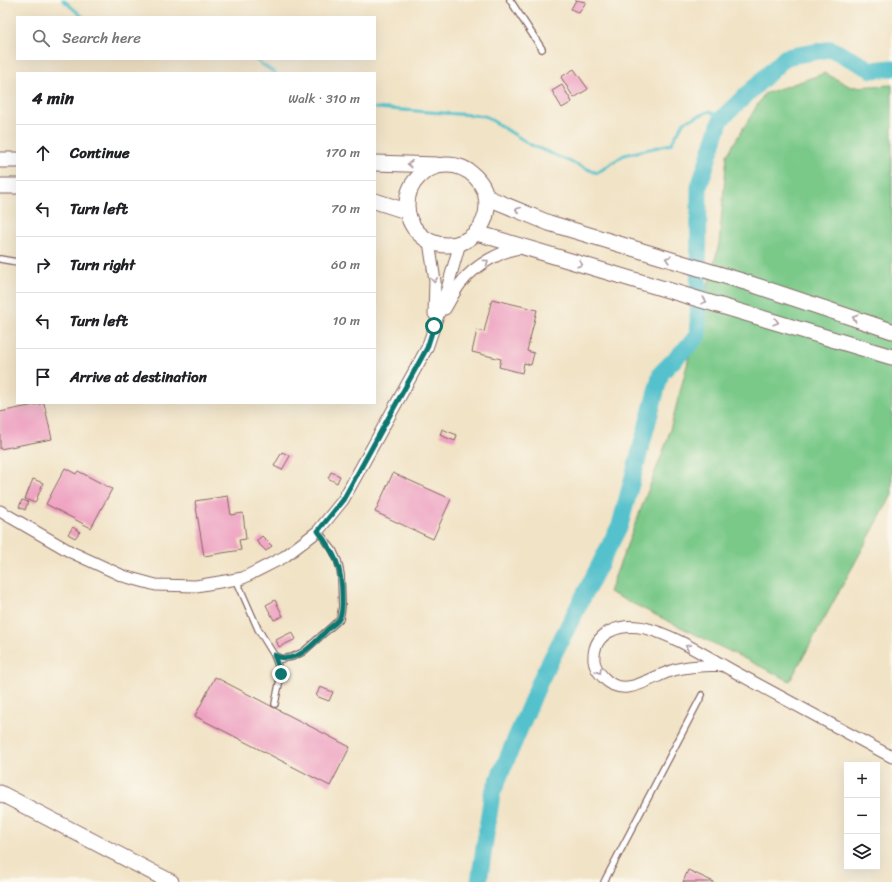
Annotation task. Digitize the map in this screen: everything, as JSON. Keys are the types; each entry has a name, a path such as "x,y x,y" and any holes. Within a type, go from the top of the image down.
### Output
{"street":[{"path":"0,160 16,160"},
{"path":"376,162 444,165 455,166 471,173 482,186 486,196 487,210 484,222 477,233 460,243 441,245 428,242 418,234 410,223 406,211 407,198 411,185 420,175 431,168 444,165"},
{"path":"0,186 16,186"},
{"path":"486,196 549,223 745,282 892,331"},
{"path":"376,201 406,211"},
{"path":"477,233 892,357"},
{"path":"428,242 435,281 434,326"},
{"path":"0,511 71,552 123,576 156,585 196,586 243,578 284,557 318,531 343,500 427,348 460,243"},
{"path":"434,326 461,283 487,260 515,248 525,247"},
{"path":"723,665 674,670 629,688 614,686 604,679 598,671 594,661 596,647 602,636 615,628 645,628 680,642 723,665 892,757"},
{"path":"0,793 171,882"}],"lane":[{"path":"510,0 542,49"},
{"path":"0,259 16,262"},
{"path":"274,655 281,659 292,657 303,652 340,619 342,607 341,575 333,550 318,531"},
{"path":"236,579 246,604 274,655 281,674 275,704"},
{"path":"604,882 702,695"}],"green space":[{"path":"825,73 851,87 892,85 892,495 790,681 609,592 667,441 719,244 727,155 764,94"}],"building":[{"path":"576,0 586,2 579,13 571,9"},
{"path":"574,69 588,89 574,98 561,77"},
{"path":"562,85 572,102 562,108 552,91"},
{"path":"492,299 537,310 527,351 534,353 531,365 524,363 522,373 499,367 501,359 472,352 477,330 484,332"},
{"path":"44,404 52,439 0,449 0,412"},
{"path":"442,429 457,435 455,441 440,435"},
{"path":"282,452 290,456 282,470 274,466"},
{"path":"65,468 76,474 78,471 112,489 91,528 46,504"},
{"path":"331,472 340,476 337,483 328,478"},
{"path":"393,473 451,499 433,539 375,512"},
{"path":"33,479 43,483 35,503 25,499"},
{"path":"228,496 231,515 243,513 246,539 239,540 241,550 204,556 195,501"},
{"path":"22,500 28,502 25,510 19,507"},
{"path":"73,527 80,532 75,538 68,534"},
{"path":"262,536 272,546 266,551 256,541"},
{"path":"275,600 283,616 274,620 266,605"},
{"path":"292,632 296,639 279,647 276,640"},
{"path":"215,677 350,747 330,786 195,716"},
{"path":"320,687 333,692 329,701 316,696"},
{"path":"688,870 714,882 683,882"}],"waterway":[{"path":"63,0 82,16"},
{"path":"479,882 492,794 541,679 620,525 661,373 698,336 699,187 721,119 786,57 831,49 872,70 892,68"},
{"path":"256,60 274,72"},
{"path":"376,108 485,116 531,145 597,173 624,155 671,144 684,122 710,111 721,119"}],"route":[{"path":"281,674 274,655 281,659 292,657 303,652 319,640 328,629 340,619 342,607 342,586 338,561 333,550 318,531 343,500 427,348 434,326"}]}
